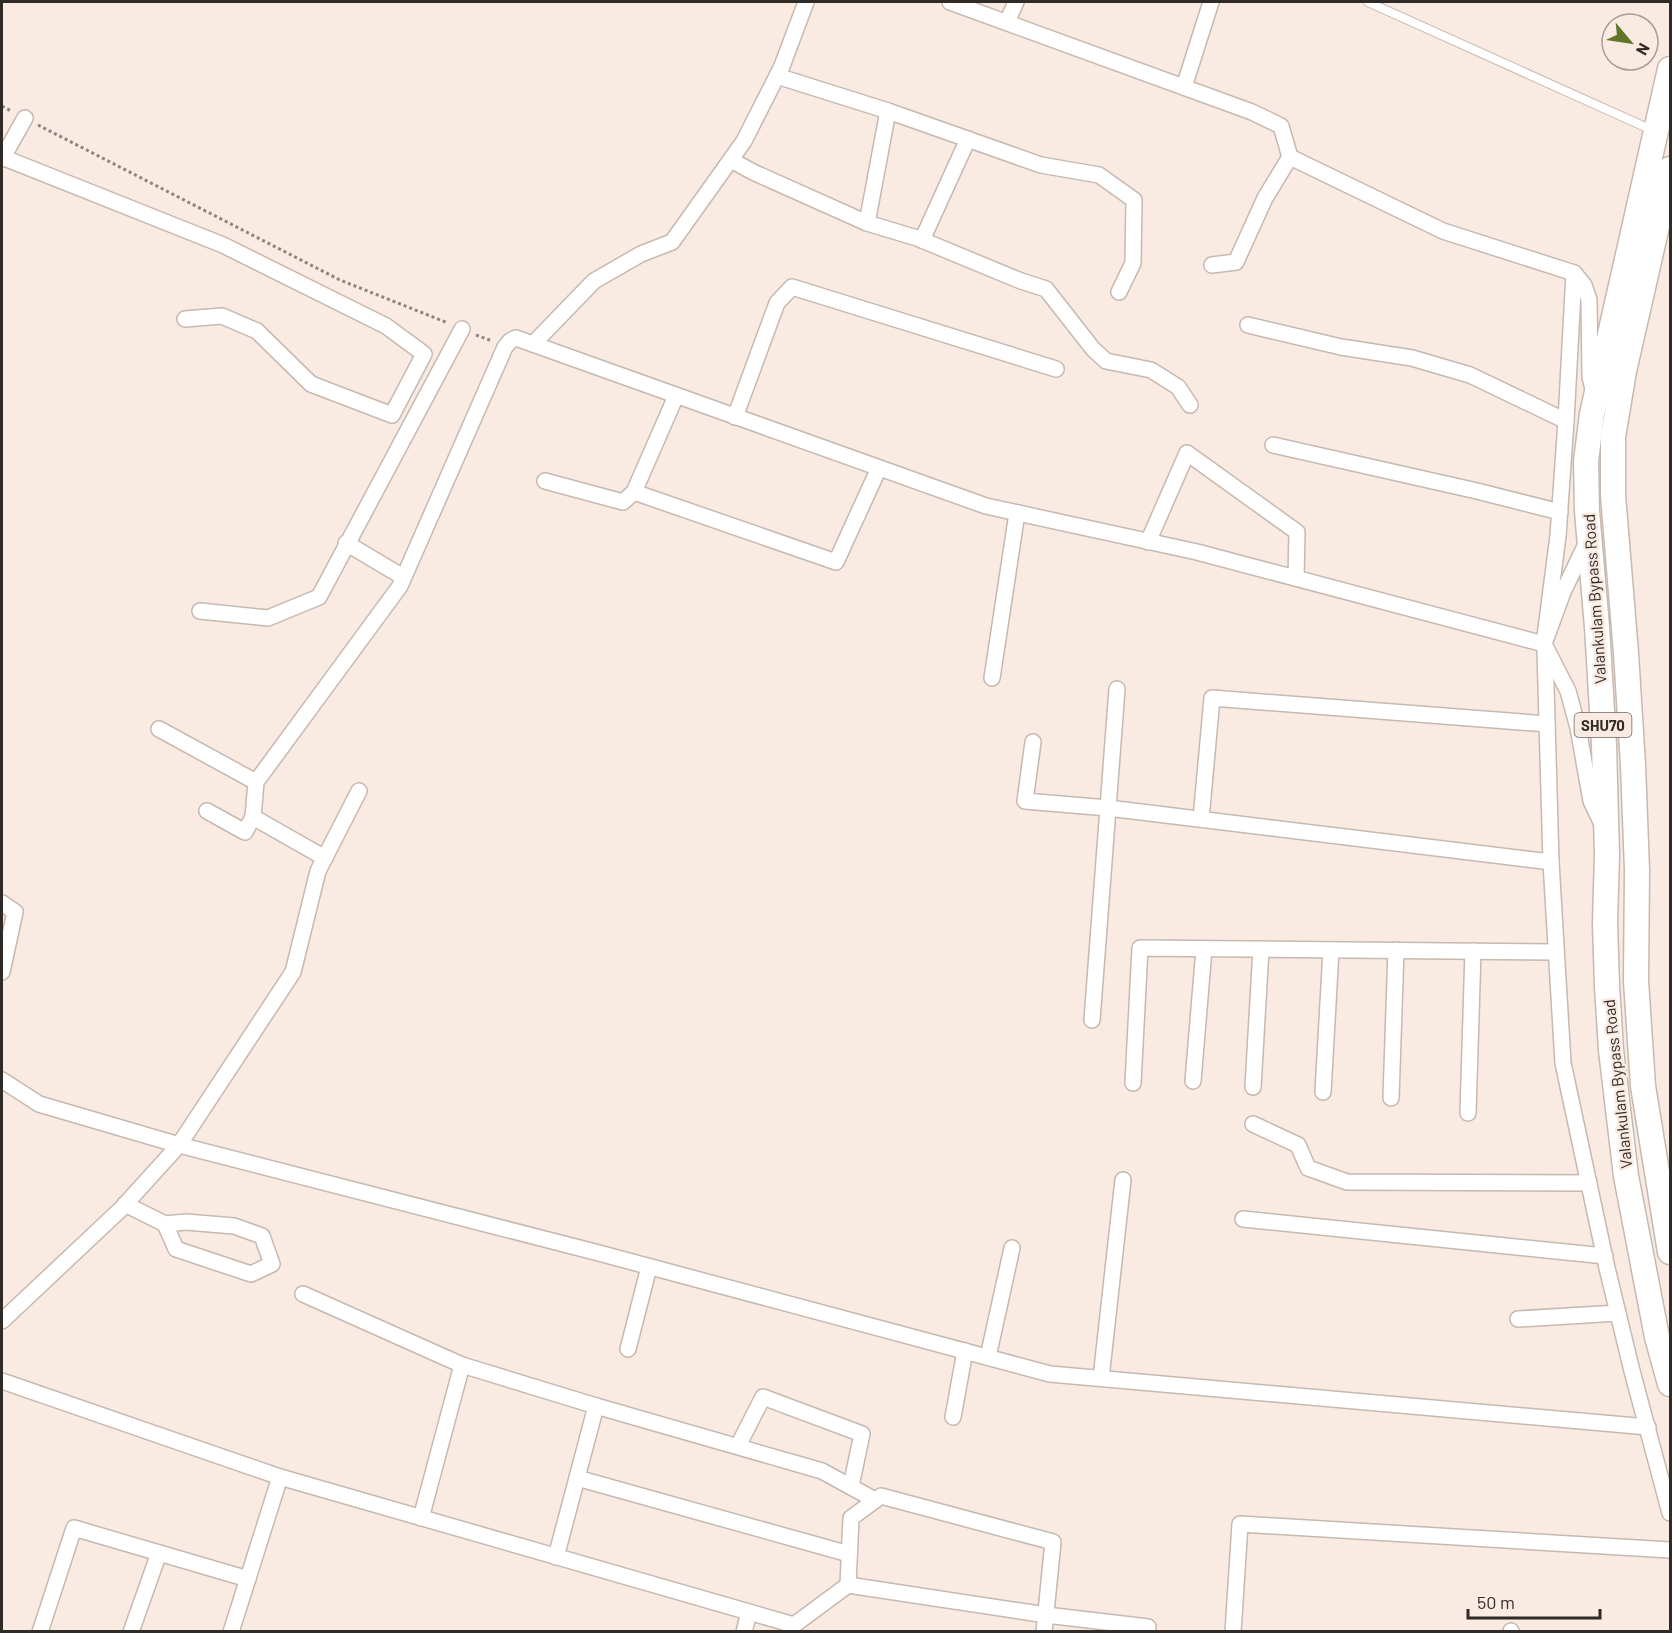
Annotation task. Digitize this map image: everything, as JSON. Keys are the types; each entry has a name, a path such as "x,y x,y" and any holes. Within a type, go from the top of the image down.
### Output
{"main road":[{"name":"Valankulam Bypass Road","path":"1671,69 1593,409 1586,461 1587,511 1604,745 1607,844 1605,923 1611,1050 1626,1176 1657,1337 1671,1384"},
{"name":"Valankulam Bypass Road","path":"1671,168 1624,371 1613,437 1613,495 1633,765 1636,981 1643,1086 1671,1252"},
{"path":"1593,409 1616,422"},
{"path":"1607,844 1636,852"}],"street":[{"path":"533,344 594,280 641,254 672,242 744,141 782,66 806,2"},
{"path":"950,2 1252,111 1281,126 1290,157 1265,198 1236,262 1212,265"},
{"path":"1007,22 1017,2"},
{"path":"1184,87 1211,2"},
{"path":"777,76 888,111 1041,165 1099,175 1134,200 1133,263 1119,292"},
{"path":"867,224 888,111"},
{"path":"25,118 2,158 223,245 386,326 424,354 392,415 311,384 257,331 222,316 185,319"},
{"path":"922,240 968,139"},
{"path":"1290,157 1443,231 1574,273 1584,285 1589,300 1590,377 1593,409"},
{"path":"731,160 867,224 922,240 1046,290 1106,361 1151,370 1178,387 1190,405"},
{"path":"1574,273 1560,512 1544,644 1551,862 1563,1063 1618,1313 1671,1513"},
{"path":"735,417 777,303 792,287 1056,369"},
{"path":"1248,325 1341,347 1412,358 1461,372 1566,421"},
{"path":"200,611 268,618 319,597 462,329"},
{"path":"207,811 245,832 253,817 256,782 400,586 505,347 516,338 986,506 1197,552 1544,644"},
{"path":"545,480 623,502 634,492 676,396"},
{"path":"1273,445 1560,512"},
{"path":"1148,542 1187,453 1297,532 1296,578"},
{"path":"634,492 836,562 879,468"},
{"path":"992,678 1017,513"},
{"path":"1589,537 1563,592 1544,644 1568,691 1578,728 1591,801 1607,844"},
{"path":"346,543 403,577"},
{"path":"1092,1020 1117,689"},
{"path":"1202,819 1212,698 1547,723"},
{"path":"159,729 256,782"},
{"path":"1033,742 1026,801 1108,808 1551,862"},
{"path":"2,1321 125,1204 179,1145 293,972 318,871 359,791"},
{"path":"253,817 325,858"},
{"path":"2,903 15,912 2,972"},
{"path":"1132,1083 1140,948 1556,952"},
{"path":"1193,1081 1203,949"},
{"path":"1253,1087 1261,949"},
{"path":"1323,1092 1331,950"},
{"path":"1391,1098 1396,950"},
{"path":"1468,1113 1473,951"},
{"path":"2,1080 39,1104 179,1145 1050,1374 1648,1427"},
{"path":"1253,1125 1298,1145 1308,1168 1347,1182 1589,1184"},
{"path":"1101,1378 1123,1180"},
{"path":"125,1204 165,1224 186,1222 234,1226 262,1236 272,1264 250,1274 176,1249 165,1224"},
{"path":"1243,1219 1605,1256"},
{"path":"988,1357 1012,1248"},
{"path":"628,1349 649,1267"},
{"path":"303,1294 462,1365 596,1406 822,1470 875,1500"},
{"path":"1518,1319 1618,1313"},
{"path":"953,1417 965,1351"},
{"path":"421,1518 462,1365"},
{"path":"2,1382 280,1477 794,1625 848,1585 1046,1615 1148,1627"},
{"path":"738,1446 763,1397 862,1434 850,1486"},
{"path":"556,1557 596,1406"},
{"path":"231,1632 280,1477"},
{"path":"577,1478 849,1554"},
{"path":"848,1585 851,1518 881,1496 1053,1542 1044,1632"},
{"path":"1233,1632 1240,1524 1671,1550"},
{"path":"40,1632 74,1528 248,1579"},
{"path":"131,1632 159,1553"},
{"path":"744,1632 749,1612"}],"lane":[{"path":"1368,2 1656,132"}],"path":[{"path":"2,106 340,280 505,347"}]}
